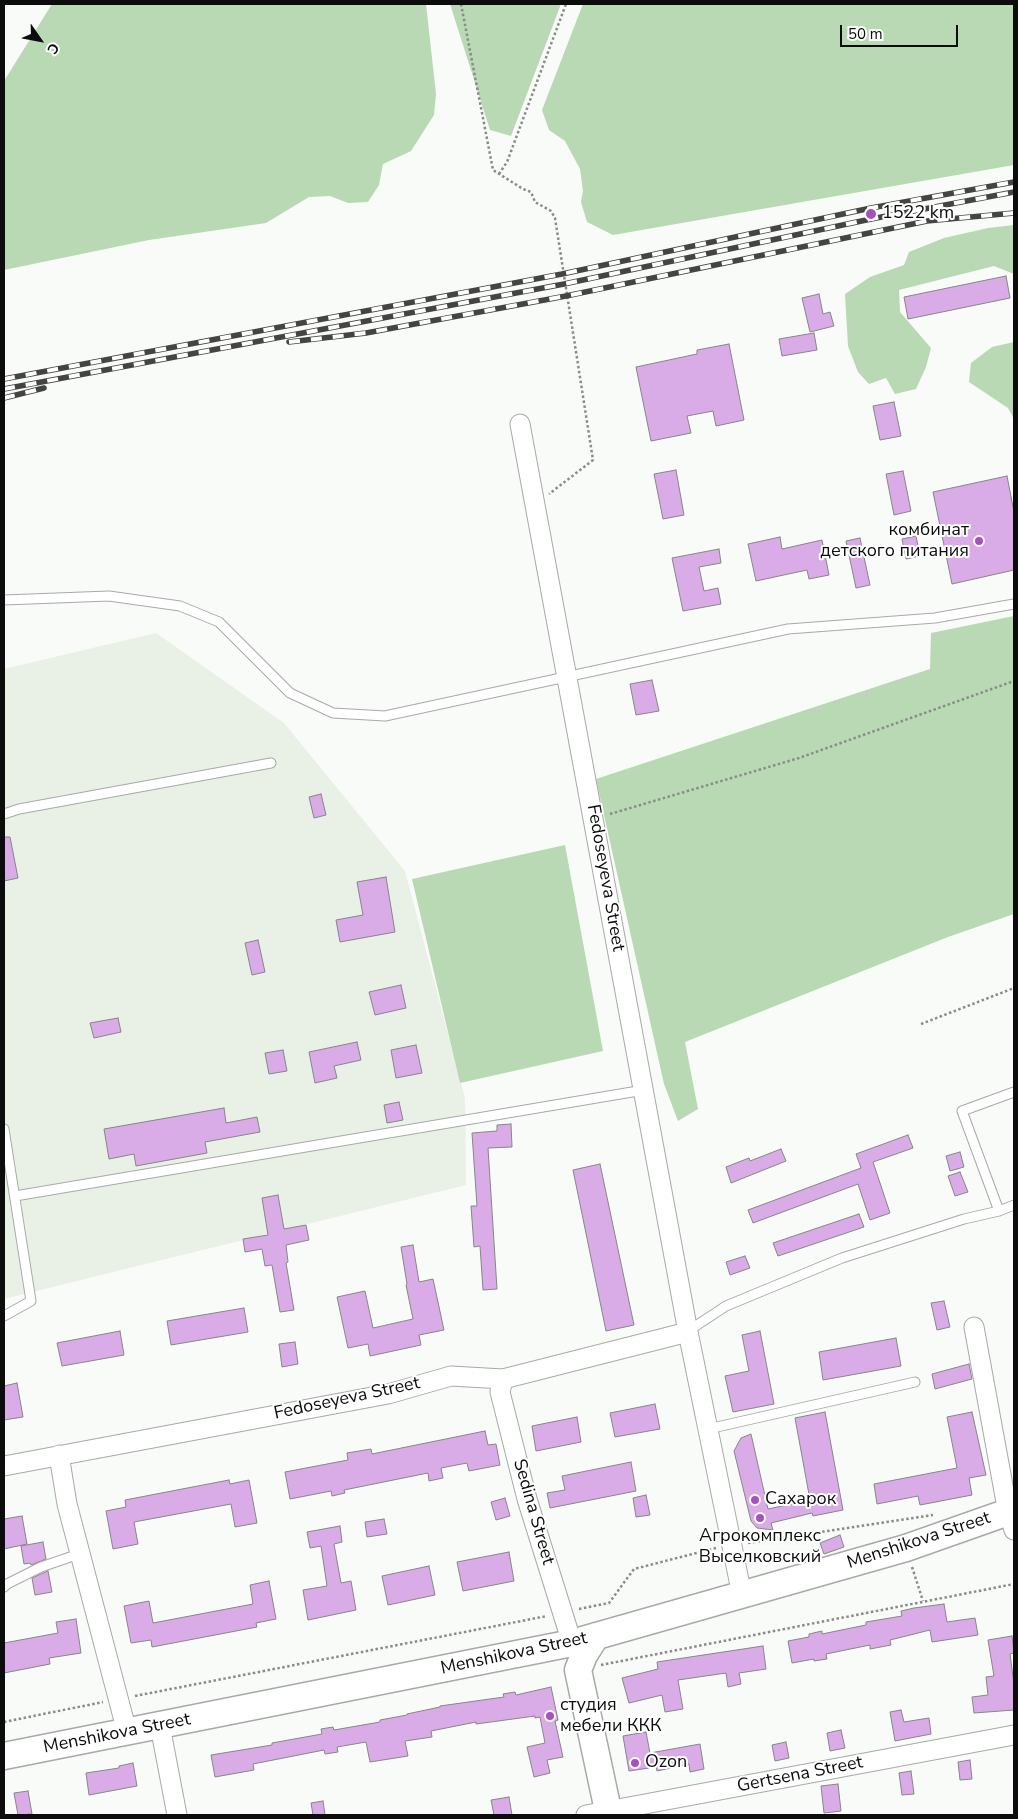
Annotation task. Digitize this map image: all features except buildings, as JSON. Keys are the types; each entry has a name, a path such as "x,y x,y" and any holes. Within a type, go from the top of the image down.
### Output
{"main road":[{"name":"Menshikova Street","path":"4,1756 584,1640 1012,1517"},
{"path":"584,1640 584,1655 578,1670 601,1814"}],"street":[{"name":"Fedoseyeva Street","path":"520,424 688,1332 742,1595"},
{"path":"974,1327 1012,1517"},
{"name":"Fedoseyeva Street","path":"4,1466 388,1394 451,1376 503,1379 688,1332"},
{"name":"Sedina Street","path":"503,1379 500,1392 527,1498 563,1613 584,1640"},
{"path":"59,1455 67,1504 79,1554 127,1732"},
{"path":"160,1726 177,1815"},
{"name":"Gertsena Street","path":"601,1814 1014,1735"}],"lane":[{"path":"4,600 109,596 180,606 218,622 290,693 333,713 385,716 788,629 935,618 1014,604"},
{"path":"4,814 29,807 271,762"},
{"path":"15,1196 644,1090"},
{"path":"999,1211 962,1111 1014,1092"},
{"path":"4,1129 31,1301 4,1316"},
{"path":"688,1332 726,1306 842,1258 1014,1206"},
{"path":"708,1429 915,1382"},
{"path":"4,1587 40,1567 79,1554"}],"path":[{"path":"461,4 493,170 531,192 535,202 551,211 555,218 593,460 536,505"},
{"path":"499,174 507,162 566,4"},
{"path":"594,818 800,758 1014,681"},
{"path":"921,1024 1014,988"},
{"path":"4,1722 609,1603 634,1568 732,1545 933,1515"},
{"path":"578,1670 1014,1584"}],"shaded area":[{"path":"156,633 284,723 405,871 465,1098 466,1185 4,1299 4,669"}],"green space":[{"path":"52,4 426,4 436,94 434,115 411,151 383,164 379,185 368,202 348,203 330,196 309,197 266,223 149,240 4,270 4,81"},
{"path":"450,4 561,4 511,136 490,130"},
{"path":"583,4 1014,4 1014,165 613,235 587,222 581,202 583,191 580,169 565,141 549,130 542,110"},
{"path":"1014,225 1014,274 994,266 899,290 900,312 931,348 926,367 916,389 895,394 886,378 869,384 858,372 848,346 845,294 870,277 904,265 909,252 944,238 988,228"},
{"path":"1014,342 1014,419 1008,408 969,382 971,363 992,347"},
{"path":"1014,616 1014,914 948,937 685,1042 698,1109 678,1121 664,1084 596,779 930,669 931,633"},
{"path":"565,845 603,1051 460,1083 412,879"}],"railway":[{"path":"4,379 562,274 871,208 1014,182"},
{"path":"4,389 564,284 871,219 1014,192"},
{"path":"289,342 366,333 566,296 927,221 1014,213"},
{"path":"4,398 44,388"}],"place":[{"name":"1522 km","path":"871,214"},
{"name":"комбинат детского питания","path":"979,541"},
{"name":"Сахарок","path":"755,1500"},
{"name":"Агрокомплекс Выселковский","path":"760,1518"},
{"name":"студия мебели ККК","path":"550,1716"},
{"name":"Ozon","path":"635,1763"}]}
